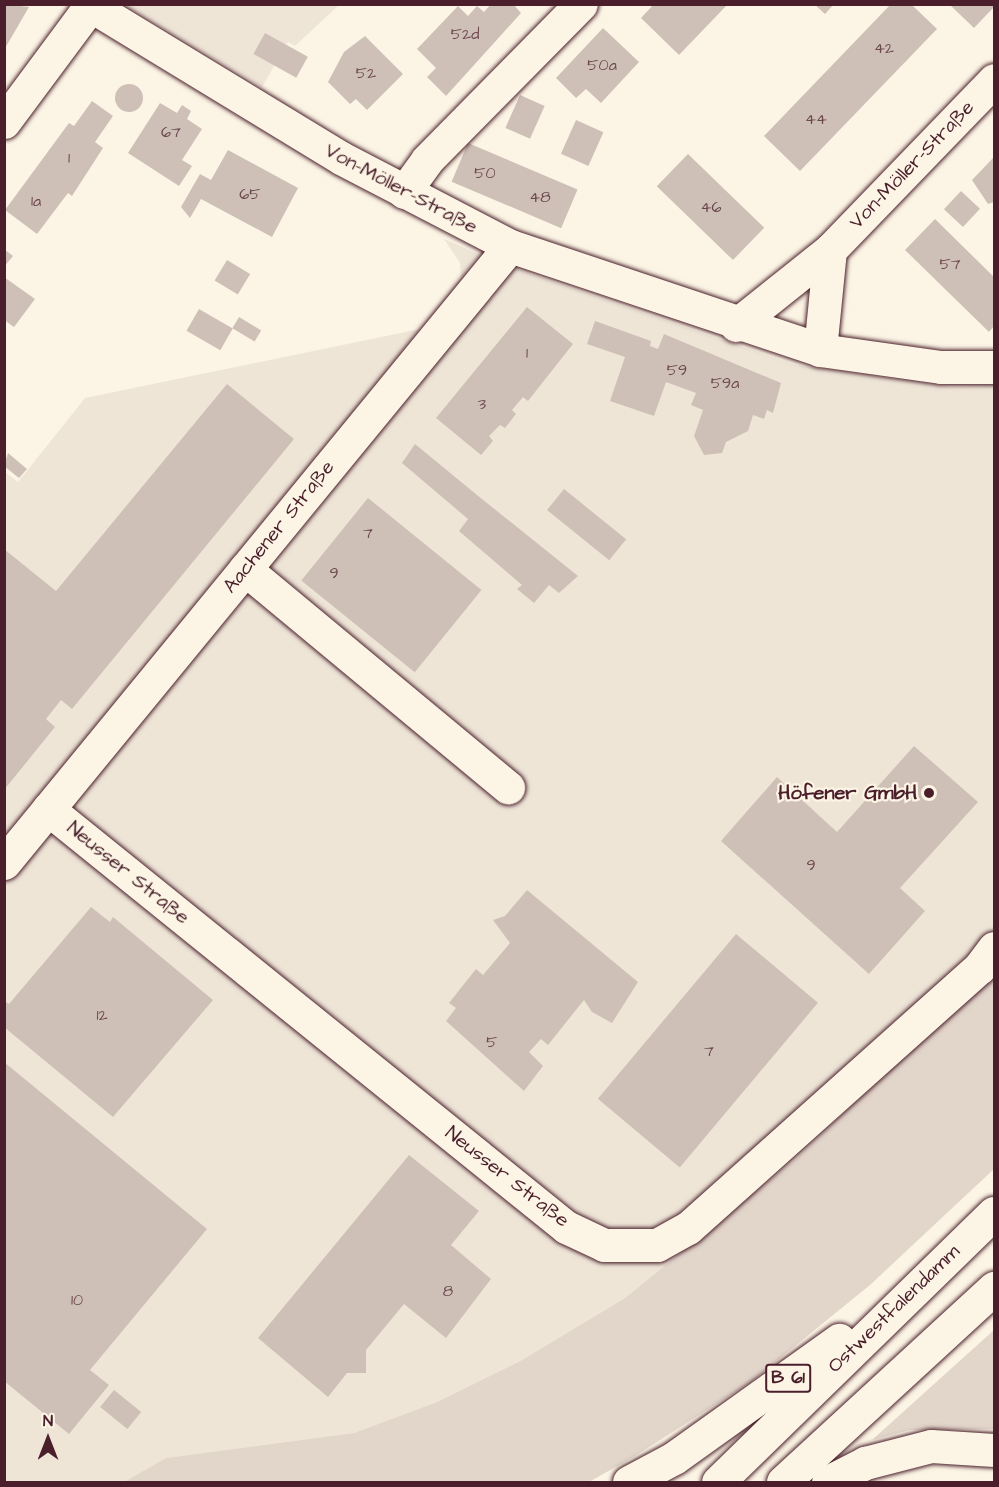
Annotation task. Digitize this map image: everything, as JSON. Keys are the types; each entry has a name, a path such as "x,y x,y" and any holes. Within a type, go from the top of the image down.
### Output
{"main road":[{"path":"404,192 427,160 581,4"},
{"path":"4,122 89,5"},
{"name":"Von-Möller-Straße","path":"89,5 210,82 404,192 510,246 736,325 820,350 940,367 994,367"},
{"name":"Von-Möller-Straße","path":"736,325 830,250 994,80"},
{"name":"Aachener Straße","path":"4,862 510,246"},
{"path":"820,350 830,250"},
{"path":"245,569 508,787"},
{"name":"Neusser Straße","path":"48,809 566,1227 604,1245 657,1245 688,1228 979,968 994,948"},
{"name":"Ostwestfalendamm","path":"718,1482 940,1263 994,1213"},
{"name":"B 61","path":"629,1482 771,1391 940,1263"},
{"path":"783,1482 994,1288"},
{"path":"828,1482 865,1463 931,1446 994,1450"}],"shaded area":[{"path":"125,5 339,5 295,46 288,42 262,87"},
{"path":"444,239 498,263 795,365 952,387 994,385 994,968 795,1160 625,1298 522,1360 437,1402 354,1433 166,1458 124,1482 5,1482 4,471 18,482 85,398 420,329 461,278 460,263"},
{"path":"994,968 994,1169 870,1285 752,1381 635,1456 589,1482 124,1482 166,1458 354,1433 437,1402 522,1360 625,1298 795,1160"},
{"path":"994,1330 994,1429 910,1430 872,1440"}],"building":[{"path":"4,4 29,7 4,50"},
{"path":"491,4 513,4 521,13 446,96 427,77 436,68 417,49 458,6 468,16 477,6 484,12"},
{"path":"654,4 728,4 679,55 641,18"},
{"path":"814,4 834,4 825,14"},
{"path":"891,4 911,4 937,29 800,171 764,136"},
{"path":"949,4 994,4 994,7 974,28"},
{"path":"603,28 639,62 601,103 586,89 576,98 556,78"},
{"path":"265,33 308,57 296,78 253,54"},
{"path":"365,36 403,74 367,110 356,99 350,104 328,82 344,52"},
{"path":"129,84 139,88 143,98 139,108 129,112 119,108 115,98 119,88"},
{"path":"520,95 545,106 530,139 505,128"},
{"path":"92,101 113,116 95,142 103,148 72,196 68,193 37,234 5,210 69,123 74,126"},
{"path":"160,103 177,113 182,105 191,111 187,119 202,129 182,160 192,166 179,186 128,153"},
{"path":"576,120 603,132 588,166 561,154"},
{"path":"468,143 578,189 561,228 452,182"},
{"path":"228,150 298,188 272,237 201,199 190,218 181,207 200,174 211,180"},
{"path":"688,154 764,228 733,260 657,186"},
{"path":"994,157 994,202 988,204 972,180"},
{"path":"961,191 980,209 963,227 944,209"},
{"path":"935,219 994,277 994,326 989,332 905,250"},
{"path":"4,249 13,256 4,267"},
{"path":"227,260 250,274 238,294 215,281"},
{"path":"4,277 35,299 14,327 4,320"},
{"path":"527,307 573,344 528,401 523,397 512,410 516,414 505,428 500,425 489,436 493,441 481,455 436,418"},
{"path":"199,309 233,328 220,350 186,331"},
{"path":"239,317 261,330 255,342 232,328"},
{"path":"595,321 651,341 650,346 658,349 664,334 781,383 773,413 767,410 764,419 753,415 748,431 726,442 722,453 704,455 694,436 703,410 691,405 696,393 666,382 654,416 610,401 625,357 587,344"},
{"path":"227,384 294,439 72,709 61,700 46,719 55,727 4,790 4,549 56,591"},
{"path":"415,444 578,576 559,593 549,585 534,603 517,589 522,585 459,531 468,519 402,463"},
{"path":"8,453 27,469 19,478 4,466"},
{"path":"564,489 626,539 609,560 547,510"},
{"path":"368,498 481,590 415,672 301,580"},
{"path":"914,746 978,802 900,888 925,911 869,974 721,841 777,777 837,832"},
{"path":"527,890 638,982 612,1023 592,1012 584,1000 548,1045 541,1039 529,1052 543,1066 524,1091 446,1021 456,1008 449,1003 476,969 483,975 510,943 493,920 505,916"},
{"path":"91,907 110,922 113,917 213,1000 113,1117 4,1027 4,1001 9,1004"},
{"path":"736,934 818,1003 680,1167 598,1099"},
{"path":"4,1062 207,1229 90,1370 109,1385 69,1434 4,1381"},
{"path":"409,1155 479,1211 451,1245 491,1279 446,1338 404,1304 366,1350 366,1373 347,1373 328,1397 258,1338"},
{"path":"114,1390 141,1412 127,1429 100,1407"}],"place":[{"name":"Höfener GmbH","path":"929,793"}]}
